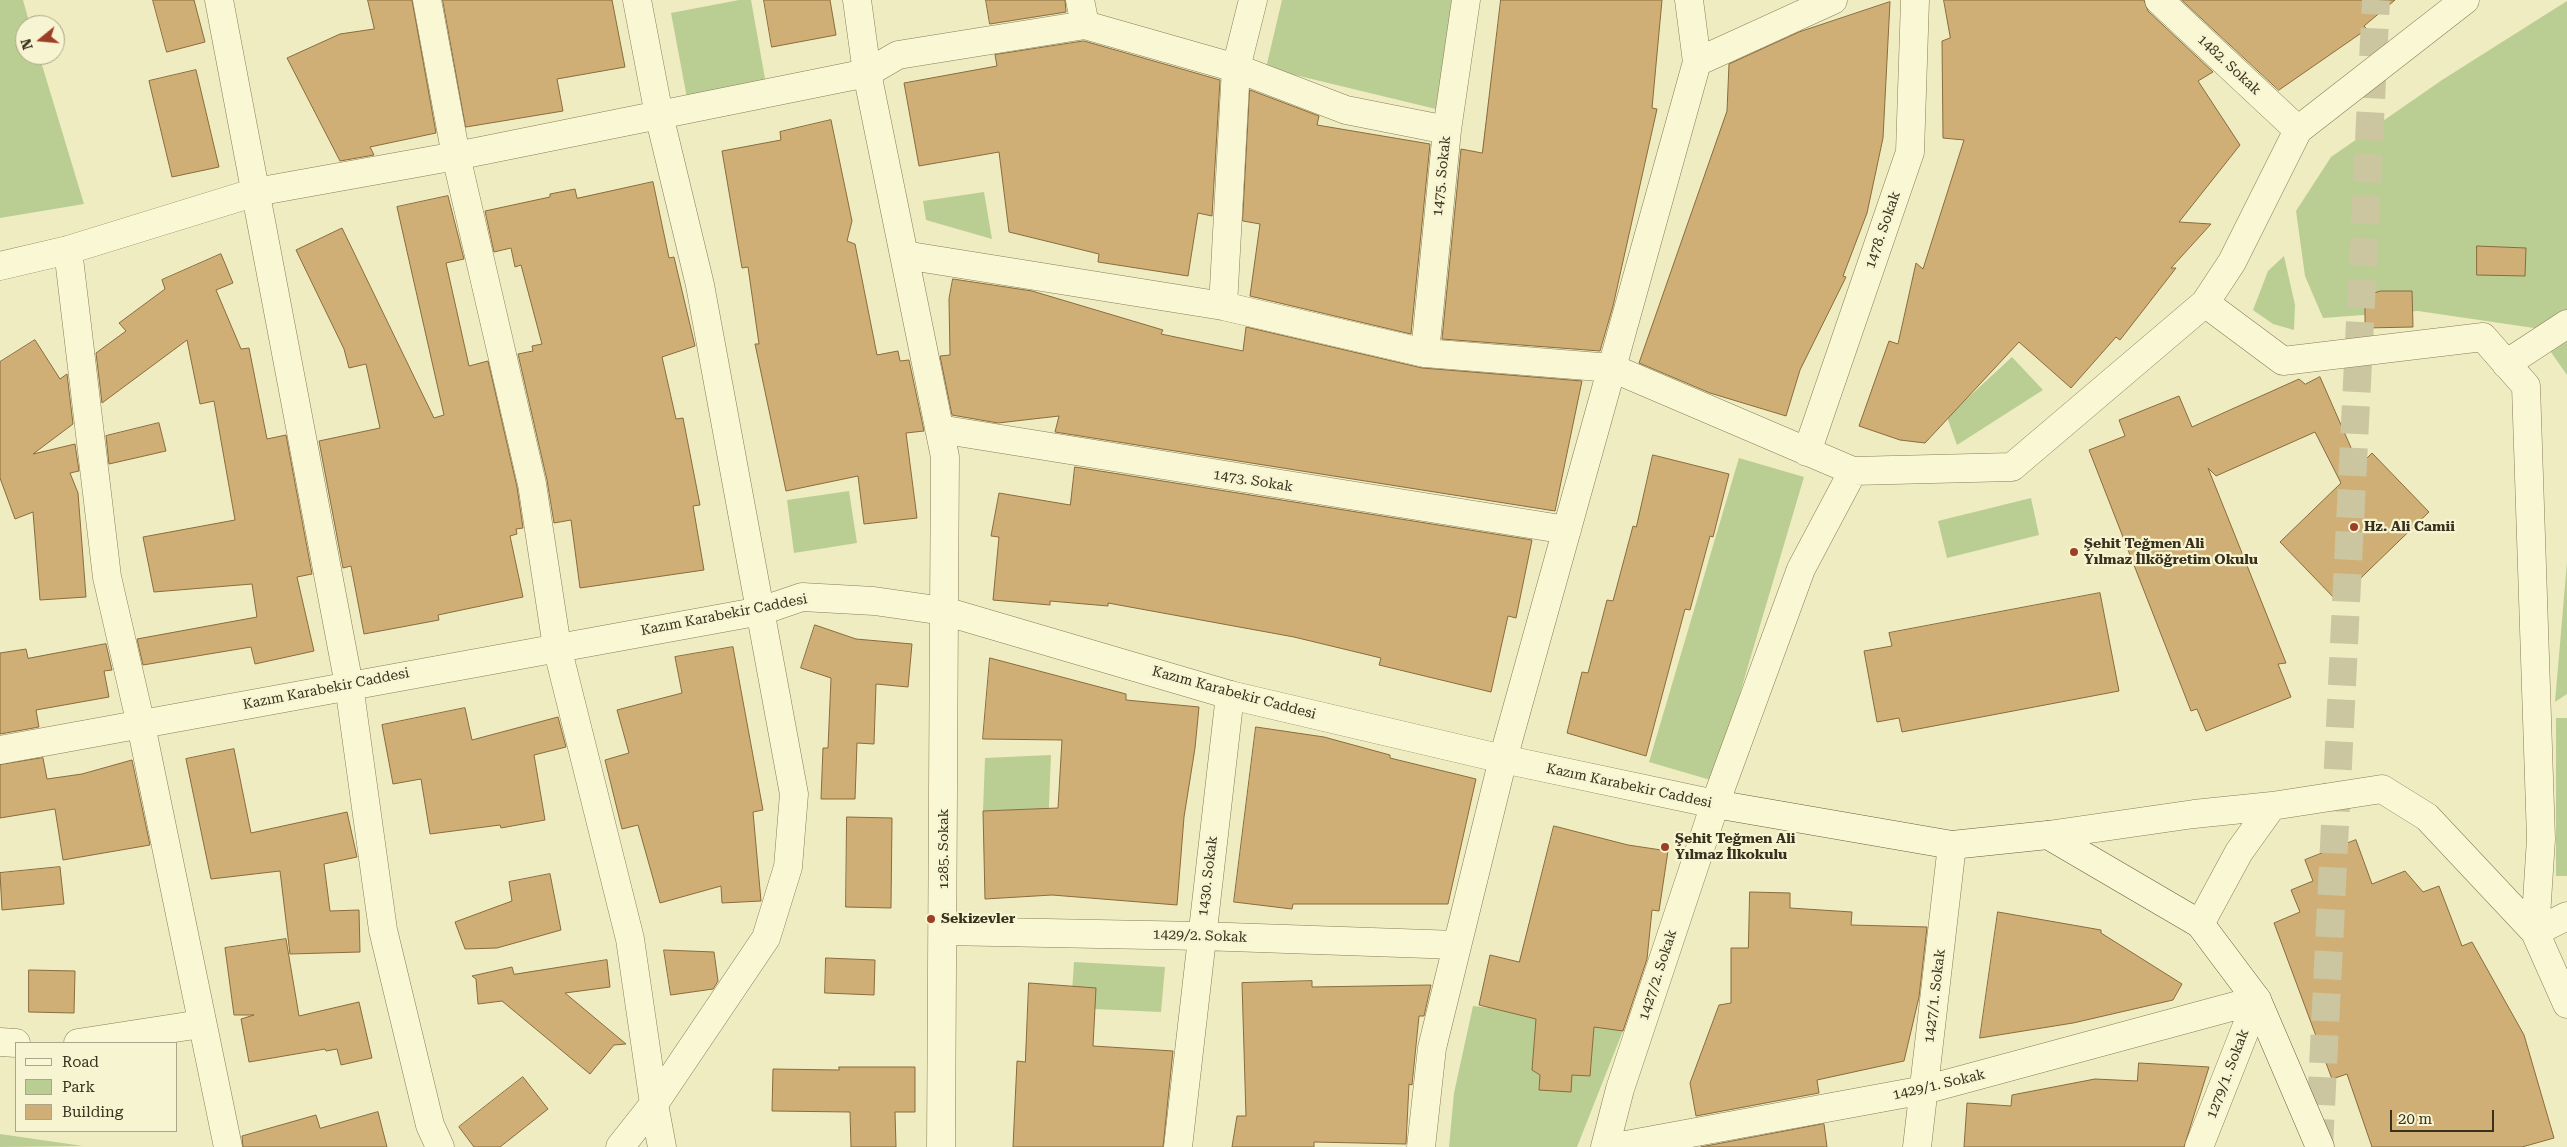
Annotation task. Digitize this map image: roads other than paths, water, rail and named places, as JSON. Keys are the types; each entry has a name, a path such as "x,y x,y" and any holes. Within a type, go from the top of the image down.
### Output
{"street":[{"path":"219,0 349,685 383,930 430,1125 440,1147"},
{"path":"427,0 456,156 532,484 557,646 630,939 662,1147"},
{"path":"620,1147 654,1104 766,938 788,867 794,794 700,285 659,115 637,0"},
{"name":"1285. Sokak","path":"857,0 867,73 944,457 941,1147"},
{"path":"1223,306 1236,68 1252,0"},
{"name":"1475. Sokak","path":"1425,353 1447,130 1466,0"},
{"path":"1421,1147 1432,1048 1503,759 1697,62 1689,0"},
{"path":"1697,62 1833,0"},
{"name":"1478. Sokak","path":"1807,452 1910,152 1915,0"},
{"name":"1482. Sokak","path":"2159,0 2298,130"},
{"path":"904,255 1223,306 1425,353 1612,368 1853,471 2012,467 2205,303 2232,262 2298,130 2465,0"},
{"path":"0,266 68,250 256,192 456,156 867,73 898,55 1082,12 1346,110 1447,130"},
{"path":"68,250 107,577 141,725 201,1024 228,1147"},
{"path":"2205,303 2282,361 2483,337 2526,386 2541,839 2535,932 2567,1004"},
{"path":"2506,364 2567,324"},
{"name":"1473. Sokak","path":"939,429 1567,530"},
{"name":"1427/2. Sokak","path":"1604,1147 1616,1101 1715,804 1801,569 1853,471"},
{"name":"Kazım Karabekir Caddesi","path":"0,750 557,646 761,611 802,597 874,601 944,611 1230,694 1503,759 1715,804 1952,845 2048,835 2194,814 2272,806 2382,789 2427,817 2535,932"},
{"name":"1430. Sokak","path":"1178,1147 1230,694"},
{"path":"2200,924 2239,852 2272,806"},
{"path":"2048,835 2200,924 2257,1000 2320,1147"},
{"name":"1427/1. Sokak","path":"1917,1147 1952,845"},
{"path":"2535,932 2567,916"},
{"name":"1429/2. Sokak","path":"943,930 1201,936 1457,945"},
{"name":"1429/1. Sokak","path":"1615,1147 1924,1090 2257,1000"},
{"name":"1279/1. Sokak","path":"2200,1147 2257,1000"},
{"path":"84,1042 201,1024"},
{"path":"0,1042 15,1043"}],"tunnel":[{"path":"2319,1147 2376,0"}],"place":[{"name":"Hz. Ali Camii","path":"2354,527"},
{"name":"Şehit Teğmen Ali Yılmaz İlköğretim Okulu","path":"2074,552"},
{"name":"Şehit Teğmen Ali Yılmaz İlkokulu","path":"1665,847"},
{"name":"Sekizevler","path":"931,919"}]}
